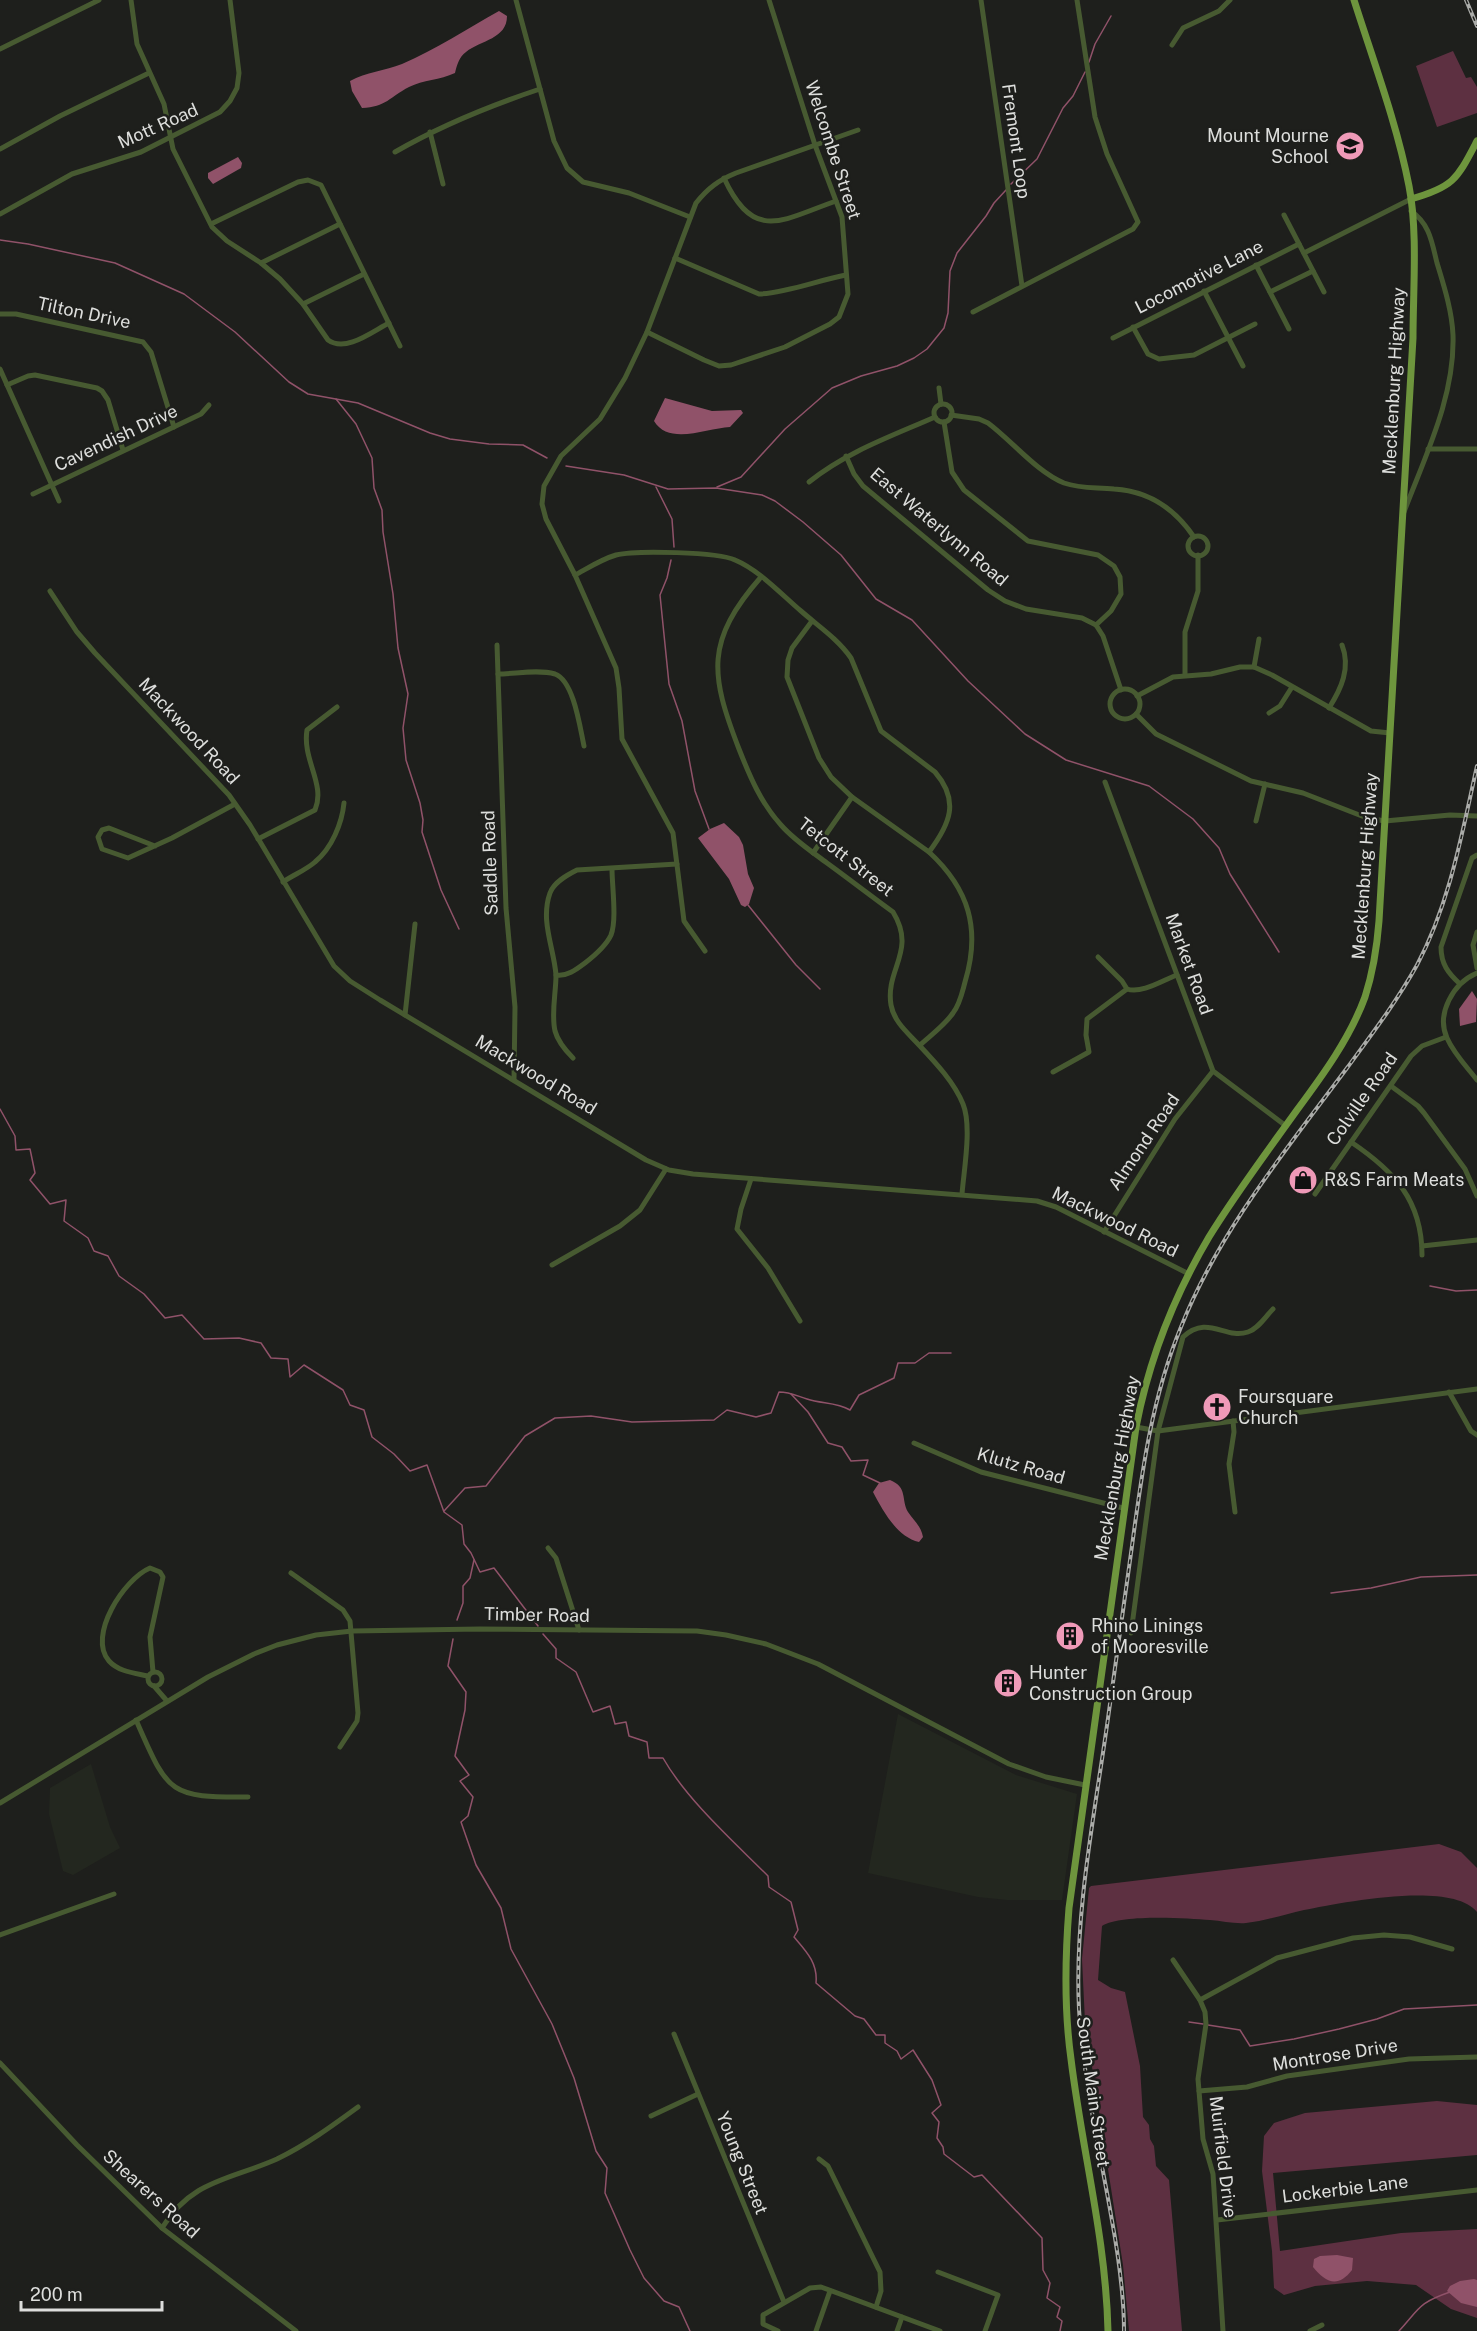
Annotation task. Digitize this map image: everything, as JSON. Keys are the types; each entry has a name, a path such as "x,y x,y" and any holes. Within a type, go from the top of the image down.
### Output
{"main road":[{"name":"Mecklenburg Highway","path":"1085,1785 1136,1427 1147,1377 1159,1342 1189,1274 1210,1237 1332,1061 1364,998 1378,938 1413,338 1414,256 1410,187 1354,0"},
{"path":"1411,199 1442,189 1452,182 1459,174 1477,141"},
{"name":"South Main Street","path":"1085,1785 1069,1908 1066,1970 1067,2014 1077,2101 1101,2237 1107,2292 1108,2331"}],"street":[{"path":"0,49 99,0"},
{"path":"131,0 137,44 164,104 169,138 177,160 211,224 227,241 261,263 280,279 303,304 333,344 348,343 389,323"},
{"name":"Mott Road","path":"0,214 72,174 130,157 220,112 230,101 237,88 240,73 230,0"},
{"path":"516,0 554,141 564,162 576,177 591,184 629,193 690,217"},
{"name":"Welcombe Street","path":"647,332 719,366 731,365 785,347 830,324 838,317 848,294 844,228 769,0"},
{"name":"Fremont Loop","path":"981,0 1022,286"},
{"path":"972,312 1133,229 1138,222 1107,154 1095,117 1077,0"},
{"path":"1172,45 1183,28 1219,11 1230,0"},
{"path":"0,149 60,116 149,73"},
{"path":"395,152 430,132 497,103 540,89"},
{"path":"705,951 684,921 673,833 622,739 620,688 616,668 575,575 546,519 542,504 544,486 561,456 603,413 625,378 647,332 696,203 706,191 724,178 858,130"},
{"path":"430,132 443,184"},
{"path":"724,178 733,198 742,209 762,222 780,221 836,201"},
{"path":"211,224 298,182 308,180 321,185 400,346"},
{"path":"1304,253 1411,199"},
{"path":"1402,518 1448,392 1453,361 1453,333 1449,308 1431,239 1423,219 1412,211"},
{"path":"1284,215 1324,292"},
{"path":"261,263 340,224"},
{"name":"Locomotive Lane","path":"1113,338 1299,244"},
{"path":"675,258 759,294 771,294 846,275"},
{"path":"1256,265 1289,329"},
{"path":"1270,292 1313,271"},
{"path":"303,304 364,274"},
{"path":"1204,291 1243,366"},
{"name":"Tilton Drive","path":"0,314 16,314 143,342 151,352 174,427"},
{"path":"1133,327 1148,354 1159,359 1194,355 1255,324"},
{"path":"0,369 59,501"},
{"path":"7,385 35,375 97,388 108,400 123,450"},
{"path":"939,388 941,404"},
{"path":"941,404 949,408 951,415"},
{"path":"941,404 935,409 935,417 944,422"},
{"name":"Cavendish Drive","path":"33,494 201,414 208,405"},
{"path":"944,422 951,415"},
{"path":"951,415 979,419 988,423 1047,472 1065,483 1085,488 1128,490 1148,497 1176,515 1194,537"},
{"path":"809,482 828,466 846,456 935,417"},
{"path":"944,422 952,472 964,490 1028,541 1098,555 1114,566 1120,577 1121,594 1112,611 1095,625 1103,636 1121,690"},
{"path":"1428,449 1477,449"},
{"name":"East Waterlynn Road","path":"846,456 854,474 863,486 988,591 1019,607 1082,618 1095,625"},
{"path":"1194,537 1203,537 1207,545 1204,553 1198,555 1192,553 1188,548 1189,542 1194,537"},
{"path":"575,575 616,555 645,552 726,556 737,560 761,577 844,648 851,658 881,731 935,771 946,788 950,806 947,824 929,852"},
{"path":"1185,675 1185,632 1198,591 1198,555"},
{"name":"Tetcott Street","path":"761,577 732,613 723,634 717,667 718,687 753,783 782,826 813,853 893,912 899,921 903,943 892,984 891,1004 898,1021 952,1085 963,1104 967,1135 962,1194"},
{"name":"Mackwood Road","path":"50,591 77,632 94,652 235,804 334,966 350,981 646,1160 666,1169 693,1174 1037,1201 1056,1207 1189,1274"},
{"path":"812,621 792,648 786,667 787,677 819,758 831,777 852,797 929,852 950,873 962,895 970,919 972,944 968,973 958,1006 944,1024 920,1045"},
{"path":"1254,668 1259,639"},
{"name":"Saddle Road","path":"497,645 506,908 513,965 516,1029 514,1080"},
{"path":"1329,708 1342,685 1345,673 1342,645"},
{"path":"1137,696 1166,680 1185,675 1211,674 1240,667 1254,668 1262,670 1371,731 1390,733"},
{"path":"498,674 546,672 558,675 572,696 584,746"},
{"path":"1269,713 1280,706 1292,687"},
{"path":"1121,690 1132,691 1137,696 1140,706 1136,714 1124,719 1112,711 1111,698 1121,690"},
{"path":"258,839 315,810 319,801 318,785 308,758 305,740 307,730 337,707"},
{"path":"1136,714 1156,734 1251,781 1303,793 1367,818 1385,821 1450,815 1477,816"},
{"name":"Market Road","path":"1105,782 1212,1071"},
{"path":"1256,820 1265,784"},
{"path":"813,853 852,797"},
{"path":"283,882 315,862 330,845 343,813 344,803"},
{"path":"155,846 109,828 102,830 98,837 102,849 128,858 155,846 235,804"},
{"path":"1460,984 1444,966 1441,947 1472,858 1477,855"},
{"path":"573,1058 562,1046 555,1030 556,975 547,927 547,904 551,890 565,876 578,870 677,864"},
{"path":"556,975 561,976 576,970 594,956 611,936 614,926 612,869"},
{"path":"405,1015 415,924"},
{"path":"1477,932 1473,945 1477,968"},
{"path":"1098,957 1127,989 1133,991 1177,975"},
{"path":"1476,1078 1446,1037 1446,1008 1460,984 1477,973"},
{"path":"1053,1072 1089,1052 1086,1035 1087,1019 1127,989"},
{"name":"Colville Road","path":"1315,1194 1416,1051 1422,1046 1446,1037"},
{"path":"1212,1071 1286,1126"},
{"name":"Almond Road","path":"1104,1232 1174,1119 1212,1071"},
{"path":"1391,1086 1424,1113 1465,1169 1477,1196"},
{"path":"1352,1142 1383,1164 1410,1199 1419,1222 1422,1255"},
{"path":"552,1265 620,1226 652,1193 666,1169"},
{"path":"751,1179 737,1229 768,1268 800,1321"},
{"path":"1422,1246 1477,1240"},
{"path":"1131,1633 1158,1431 1183,1337 1197,1328 1206,1327 1246,1333 1257,1327 1273,1309"},
{"path":"1136,1427 1158,1431 1477,1389"},
{"path":"1449,1392 1474,1433"},
{"path":"1233,1421 1234,1432 1229,1464 1235,1512"},
{"name":"Klutz Road","path":"914,1443 981,1473 1123,1508"},
{"path":"548,1548 556,1558 579,1630"},
{"path":"157,1684 161,1674 151,1674 126,1671 110,1662 104,1654 102,1633 111,1610 126,1588 150,1568 160,1572 163,1576 150,1637 151,1674 148,1682 157,1684 166,1698"},
{"path":"291,1573 348,1614 352,1631 358,1713 357,1721 340,1748"},
{"name":"Timber Road","path":"0,1803 136,1720 166,1698 225,1667 261,1651 297,1639 352,1631 697,1631 726,1635 766,1644 818,1664 1009,1764 1046,1777 1085,1785"},
{"path":"136,1720 159,1769 174,1788 193,1796 248,1797"},
{"path":"0,1935 114,1894"},
{"path":"1200,2000 1277,1958 1353,1938 1384,1935 1410,1937 1452,1949"},
{"name":"Muirfield Drive","path":"1173,1960 1200,2000 1205,2012 1206,2024 1199,2072 1199,2091 1203,2139 1214,2174 1223,2331"},
{"name":"Young Street","path":"674,2034 784,2302"},
{"name":"Montrose Drive","path":"1199,2091 1247,2087 1281,2077 1409,2059 1477,2057"},
{"name":"Shearers Road","path":"0,2063 70,2138 162,2228 296,2331"},
{"path":"651,2116 698,2094"},
{"path":"162,2228 179,2204 191,2194 211,2183 278,2158 306,2144 358,2107"},
{"path":"819,2159 828,2166 880,2272 881,2291 876,2307"},
{"name":"Lockerbie Lane","path":"1217,2220 1477,2190"},
{"path":"938,2272 998,2295 985,2331"},
{"path":"778,2331 767,2327 761,2320 766,2312 810,2288 821,2287 940,2331"},
{"path":"816,2331 830,2291"},
{"path":"897,2331 902,2317"},
{"path":"1310,2331 1322,2325"}],"shaded area":[{"path":"499,11 507,16 503,30 464,54 455,73 414,85 377,106 362,108 352,91 350,81 415,58"},
{"path":"1453,51 1466,78 1471,77 1477,87 1477,113 1437,127 1416,66"},
{"path":"238,157 242,163 241,168 213,184 208,178 208,173"},
{"path":"665,398 712,411 741,410 743,413 730,427 689,434 669,433 654,421"},
{"path":"724,823 739,837 743,845 748,874 754,888 749,904 745,907 741,905 729,879 698,838"},
{"path":"1472,991 1477,999 1476,1022 1460,1026 1459,1009"},
{"path":"890,1480 902,1490 908,1512 921,1530 923,1537 919,1542 897,1529 873,1492 879,1483"},
{"path":"898,1714 1016,1775 1077,1794 1062,1900 1007,1900 978,1897 868,1873"},
{"path":"91,1764 110,1827 120,1848 73,1875 63,1871 49,1814 50,1788"},
{"path":"1439,1844 1461,1852 1477,1868 1477,1912 1464,1902 1421,1895 1368,1899 1246,1923 1185,1918 1138,1918 1111,1922 1102,1926 1098,1980 1111,1988 1125,1992 1140,2066 1143,2117 1149,2125 1156,2166 1169,2180 1182,2331 1129,2331 1123,2265 1085,2022 1082,1959 1089,1888"},
{"path":"1437,2101 1477,2105 1477,2155 1273,2173 1280,2251 1401,2233 1477,2229 1477,2318 1451,2309 1416,2285 1367,2281 1315,2286 1284,2295 1274,2288 1262,2171 1264,2136 1274,2123 1305,2113"},
{"path":"1337,2255 1353,2258 1352,2270 1347,2276 1337,2281 1327,2280 1313,2267 1314,2259 1320,2256"},
{"path":"1477,2280 1477,2307 1461,2303 1447,2291 1450,2286 1460,2281"}],"waterway":[{"path":"1089,62 1095,44 1111,16"},
{"path":"1011,184 1037,159 1063,108 1073,96 1085,72"},
{"path":"717,487 741,477 785,429 832,388 861,376 897,366 927,349 944,328 948,313 950,271 957,253 1006,190"},
{"path":"0,240 115,263 184,294 235,332 289,382 308,394 358,403 450,439 523,445 547,458"},
{"path":"336,399 356,424 372,458 374,488 382,510 398,648 408,694 403,728 406,760 420,803 423,820 422,832 441,890 459,929"},
{"path":"566,466 624,475 668,489 716,488 762,495 775,501 841,555 876,599 912,620 968,681 1025,734 1066,760 1149,786 1193,819 1219,848 1230,874 1279,952"},
{"path":"656,487 672,519 674,547"},
{"path":"671,560 660,595 669,684 682,721 695,791 709,829"},
{"path":"748,905 796,965 820,989"},
{"path":"0,1109 15,1136 16,1150 30,1149 35,1173 30,1180 50,1204 66,1200 64,1221 88,1238 94,1251 108,1256 119,1276 144,1294 165,1318 182,1315 204,1339 239,1338 261,1343 271,1358 288,1359 290,1377 304,1365 343,1390 350,1405 364,1410 372,1437 394,1454 410,1471 427,1465 444,1512 462,1525 464,1544 480,1572 494,1568 538,1626"},
{"path":"1430,1286 1456,1291 1477,1290"},
{"path":"444,1511 465,1488 486,1486 525,1436 555,1418 591,1416 632,1422 714,1420 727,1410 756,1417 771,1413 779,1392 850,1410 859,1395 894,1378 898,1363 915,1363 929,1353 951,1353"},
{"path":"791,1394 808,1412 828,1443 842,1447 851,1461 868,1460 863,1475 880,1483"},
{"path":"457,1620 463,1603 463,1586 470,1578 474,1560"},
{"path":"1331,1593 1371,1588 1421,1577 1477,1575"},
{"path":"543,1634 556,1649 556,1658 576,1672 593,1712 610,1706 615,1724 626,1722 629,1736 647,1742 649,1758 663,1758 698,1805 768,1876 769,1887 791,1902 798,1930 794,1937 813,1963 816,1983 855,2016 864,2019 876,2035 885,2035 885,2043 897,2051 901,2059 913,2050 932,2080 941,2105 932,2113 939,2122 937,2138 943,2147 944,2154 974,2177 982,2175 1042,2238 1043,2270 1050,2283 1047,2298 1060,2307 1057,2317 1062,2321 1060,2331"},
{"path":"453,1639 448,1666 466,1692 465,1710 455,1756 469,1775 460,1781 473,1797 468,1816 461,1822 476,1865 501,1908 511,1949 552,2024 574,2078 596,2151 607,2168 605,2193 630,2250 644,2278 664,2301 679,2307 690,2331"},
{"path":"1208,2025 1240,2030 1250,2046 1339,2029 1404,2009 1477,2005"},
{"path":"1189,2022 1203,2024"},
{"path":"1399,2331 1425,2303 1450,2292"}],"railway":[{"path":"1466,0 1477,26"},
{"path":"1124,2331 1118,2258 1084,2061 1078,1972 1087,1860 1140,1490 1155,1407 1181,1327 1214,1258 1234,1224 1255,1192 1375,1030 1417,965 1447,892 1477,766"}],"place":[{"name":"Mount Mourne School","path":"1350,146"},
{"name":"R&S Farm Meats","path":"1303,1180"},
{"name":"Foursquare Church","path":"1217,1407"},
{"name":"Rhino Linings of Mooresville","path":"1070,1636"},
{"name":"Hunter Construction Group","path":"1008,1683"}]}
